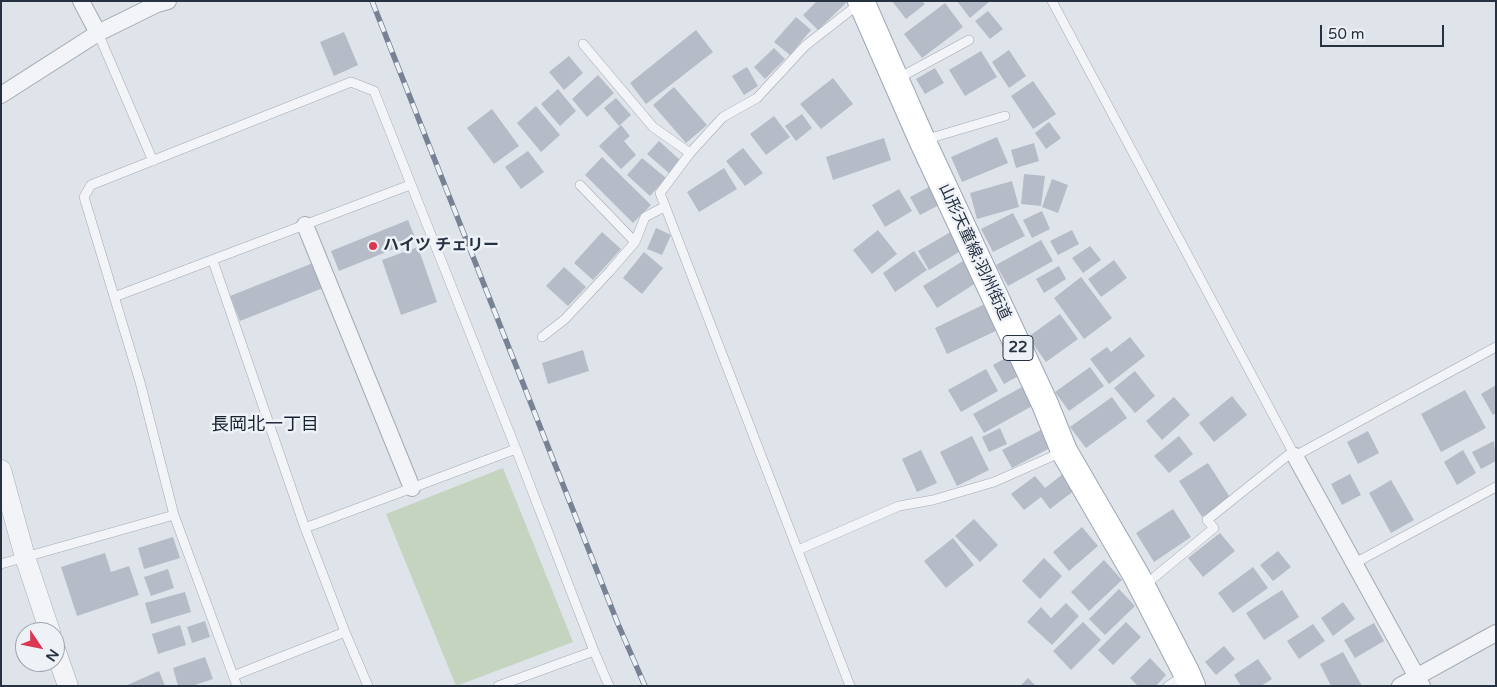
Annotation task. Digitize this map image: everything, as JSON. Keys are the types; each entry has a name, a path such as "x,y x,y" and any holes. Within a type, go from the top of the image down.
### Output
{"main road":[{"name":"山形天童線;羽州街道","path":"861,2 922,140 1045,404 1064,451 1142,588 1182,682"}],"street":[{"path":"81,1 98,33"},
{"path":"1,95 98,33 156,4 168,1"},
{"path":"305,225 412,488"},
{"path":"1294,454 1419,681"},
{"path":"1,470 47,622"},
{"path":"1400,686 1419,681 1496,633"},
{"path":"63,672 68,686"}],"lane":[{"path":"1052,1 1294,454"},
{"path":"850,686 660,193 690,153 722,117 757,98 805,46 861,2"},
{"path":"98,33 154,161"},
{"path":"895,80 970,40"},
{"path":"583,44 653,127 690,153"},
{"path":"237,686 174,515 140,382 84,197 90,185 352,82 374,92 609,686"},
{"path":"922,140 1005,116"},
{"path":"114,297 410,185"},
{"path":"580,185 635,242"},
{"path":"542,337 565,319 635,242 645,217 664,207"},
{"path":"213,261 305,528 368,686"},
{"path":"1142,588 1214,528 1207,520 1294,454 1496,347"},
{"path":"305,528 516,449"},
{"path":"798,550 899,506 933,500 994,482 1064,451"},
{"path":"1355,563 1496,486"},
{"path":"1,564 174,515"},
{"path":"233,676 345,632"},
{"path":"498,686 594,651"}],"green space":[{"path":"503,468 573,642 456,686 386,514"}],"building":[{"path":"817,1 848,1 818,30 803,15"},
{"path":"892,1 922,1 925,4 906,19"},
{"path":"957,1 990,1 970,18"},
{"path":"945,3 963,27 922,58 904,34"},
{"path":"988,11 1003,29 990,39 975,21"},
{"path":"796,17 811,30 790,55 774,42"},
{"path":"696,30 713,52 646,104 630,83"},
{"path":"344,32 358,65 334,76 320,42"},
{"path":"774,48 785,59 765,79 754,67"},
{"path":"1009,50 1026,76 1009,88 992,62"},
{"path":"981,51 997,77 965,96 949,70"},
{"path":"569,56 583,73 564,90 549,72"},
{"path":"747,67 758,86 744,95 732,76"},
{"path":"935,68 944,83 925,94 916,79"},
{"path":"598,75 614,93 587,117 572,99"},
{"path":"833,78 853,104 821,129 800,104"},
{"path":"1033,81 1056,114 1033,129 1011,96"},
{"path":"674,87 707,125 686,143 653,105"},
{"path":"558,89 576,111 560,126 541,104"},
{"path":"616,98 631,115 619,126 604,108"},
{"path":"536,106 560,135 541,152 517,123"},
{"path":"492,109 519,146 494,164 467,128"},
{"path":"802,114 812,128 796,141 785,126"},
{"path":"774,116 790,137 766,155 750,134"},
{"path":"1049,122 1061,138 1046,149 1035,133"},
{"path":"621,125 630,136 624,141 636,155 621,169 599,146"},
{"path":"997,137 1008,163 962,182 951,157"},
{"path":"884,138 891,160 833,180 826,157"},
{"path":"659,141 681,161 670,174 647,154"},
{"path":"1034,143 1039,161 1016,168 1011,150"},
{"path":"743,148 763,173 745,186 726,161"},
{"path":"528,151 544,172 521,189 505,167"},
{"path":"602,157 651,205 633,223 585,175"},
{"path":"642,158 666,178 650,196 627,175"},
{"path":"724,168 737,189 699,212 687,192"},
{"path":"1024,174 1045,176 1041,206 1021,204"},
{"path":"1052,179 1068,185 1058,213 1042,207"},
{"path":"1012,181 1019,207 977,219 970,193"},
{"path":"933,185 943,203 920,215 910,197"},
{"path":"899,189 912,211 885,227 872,205"},
{"path":"1042,211 1050,229 1032,238 1023,220"},
{"path":"1013,213 1025,236 993,252 981,229"},
{"name":"ハイツ チェリー","path":"408,220 416,240 339,271 331,251"},
{"path":"656,228 671,235 662,255 647,249"},
{"path":"878,230 897,254 872,274 853,250"},
{"path":"954,230 964,249 929,270 918,251"},
{"path":"1072,230 1079,244 1058,255 1050,241"},
{"path":"602,232 621,249 593,280 574,263"},
{"path":"1041,240 1053,261 1008,286 996,265"},
{"path":"1090,246 1101,260 1083,273 1072,258"},
{"path":"418,247 437,302 401,315 382,260"},
{"path":"914,251 927,270 895,292 883,273"},
{"path":"644,252 663,268 642,294 623,278"},
{"path":"966,259 979,281 937,308 923,286"},
{"path":"1114,260 1127,278 1101,297 1088,279"},
{"path":"313,263 323,288 240,321 230,296"},
{"path":"1059,266 1066,279 1044,293 1036,279"},
{"path":"564,267 586,287 568,306 546,286"},
{"path":"1081,277 1112,318 1084,339 1054,298"},
{"path":"989,302 1002,328 947,354 935,328"},
{"path":"1060,314 1078,339 1046,362 1028,337"},
{"path":"1130,337 1145,356 1109,384 1090,359 1107,347 1111,352"},
{"path":"583,350 589,371 548,384 542,363"},
{"path":"1011,355 1022,374 1004,384 993,365"},
{"path":"1090,367 1104,386 1069,411 1055,392"},
{"path":"986,369 998,391 961,412 948,390"},
{"path":"1135,371 1155,396 1135,413 1114,388"},
{"path":"1496,385 1496,413 1493,415 1481,394"},
{"path":"1022,387 1032,406 984,433 973,414"},
{"path":"1465,390 1486,428 1441,452 1421,414"},
{"path":"1232,396 1247,415 1214,442 1199,423"},
{"path":"1112,397 1127,418 1086,448 1070,427"},
{"path":"1174,397 1190,415 1162,440 1146,421"},
{"path":"1000,428 1007,444 989,452 982,437"},
{"path":"1041,430 1050,448 1012,468 1002,450"},
{"path":"1368,431 1379,453 1358,464 1347,442"},
{"path":"972,436 989,470 957,486 940,452"},
{"path":"1179,436 1193,454 1169,473 1154,456"},
{"path":"1494,441 1496,461 1481,469 1472,452"},
{"path":"921,450 937,483 917,492 902,459"},
{"path":"1463,450 1476,473 1457,485 1444,462"},
{"path":"1208,463 1231,499 1202,517 1179,481"},
{"path":"1063,474 1075,490 1050,509 1041,497 1024,510 1011,494 1035,476 1045,488"},
{"path":"1350,474 1361,495 1342,505 1331,484"},
{"path":"1391,480 1414,520 1391,533 1369,493"},
{"path":"1173,509 1191,537 1154,562 1136,533"},
{"path":"974,519 998,545 980,562 955,536"},
{"path":"1082,527 1098,546 1069,571 1053,552"},
{"path":"1220,533 1235,551 1203,577 1188,558"},
{"path":"173,537 180,558 144,569 138,548"},
{"path":"953,538 974,565 946,588 924,561"},
{"path":"1278,551 1291,567 1273,581 1260,565"},
{"path":"105,553 111,572 129,566 139,595 77,616 61,567"},
{"path":"1044,558 1062,576 1040,599 1022,581"},
{"path":"1104,560 1122,580 1089,611 1071,592"},
{"path":"1253,567 1268,588 1233,613 1218,593"},
{"path":"168,569 174,588 151,596 144,577"},
{"path":"1119,589 1135,606 1105,635 1089,619"},
{"path":"1282,590 1299,617 1264,640 1246,613"},
{"path":"185,592 191,612 151,624 145,603"},
{"path":"1343,602 1355,619 1333,636 1321,618"},
{"path":"1066,603 1079,616 1052,645 1027,622 1041,607 1051,618"},
{"path":"205,621 210,637 192,643 187,627"},
{"path":"1083,622 1101,640 1071,670 1053,651"},
{"path":"1126,622 1141,637 1113,665 1098,650"},
{"path":"1374,623 1384,641 1355,658 1344,640"},
{"path":"1313,624 1325,641 1299,659 1287,641"},
{"path":"180,625 186,645 158,654 152,634"},
{"path":"1224,646 1235,659 1216,675 1205,662"},
{"path":"1343,652 1362,686 1331,686 1320,664"},
{"path":"205,657 213,679 192,686 178,686 173,668"},
{"path":"1150,658 1166,675 1156,686 1138,686 1130,678"},
{"path":"1258,659 1272,679 1261,686 1241,686 1234,675"},
{"path":"159,671 165,686 125,686"},
{"path":"1028,678 1036,686 1020,686"}],"railway":[{"path":"372,1 618,624 645,686"}],"place":[{"name":"ハイツ チェリー","path":"373,246"}],"district":[{"name":"長岡北一丁目","path":"265,425"}]}
